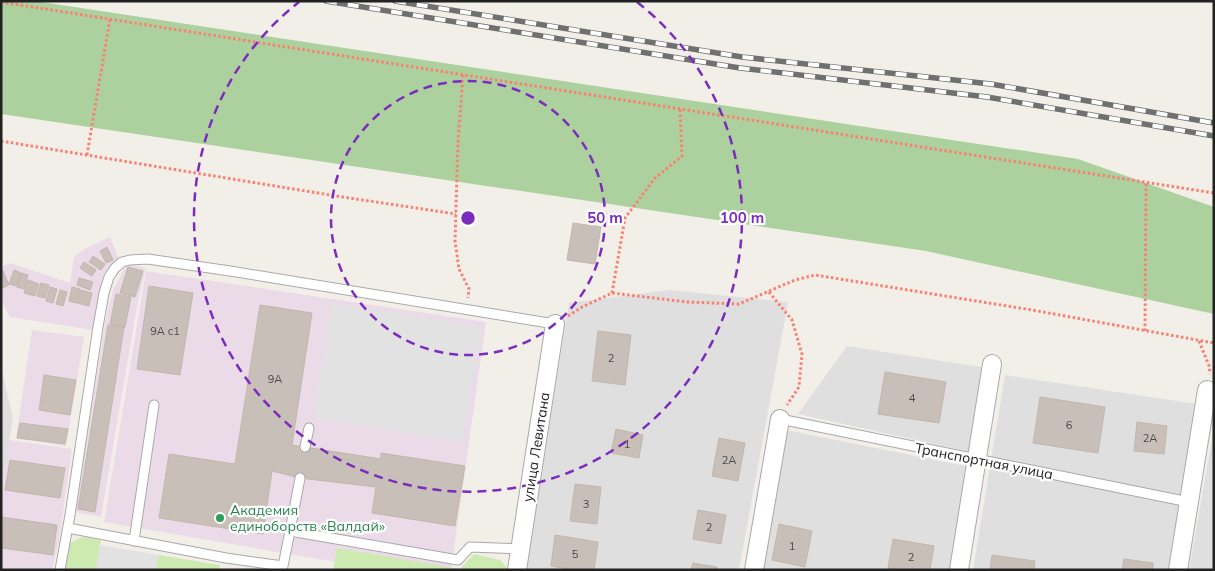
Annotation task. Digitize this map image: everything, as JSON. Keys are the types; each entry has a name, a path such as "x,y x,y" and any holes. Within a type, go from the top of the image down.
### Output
{"street":[{"name":"улица Левитана","path":"517,570 555,324"},
{"path":"959,570 992,364"},
{"path":"1178,570 1207,390"},
{"path":"754,570 780,419"}],"lane":[{"path":"60,570 104,293 109,277 122,262 148,259 555,324"},
{"path":"134,541 154,405"},
{"name":"Транспортная улица","path":"780,419 1189,502"},
{"path":"305,447 309,428"},
{"path":"68,528 226,558 284,566 300,478"},
{"path":"290,530 458,560 470,547 520,550"}],"path":[{"path":"1,2 1214,193"},
{"path":"87,155 110,19"},
{"path":"463,75 458,141 455,241 460,270 469,289 468,309"},
{"path":"612,293 625,218 655,178 682,156 680,109"},
{"path":"1,140 456,214"},
{"path":"1145,331 1146,182"},
{"path":"555,324 582,307 612,293 687,302 740,304 795,280 815,275 1032,310 1214,343"},
{"path":"769,292 792,320 802,354 799,387 780,419"},
{"path":"1199,341 1210,368 1207,390"}],"shaded area":[{"path":"110,237 119,259 104,273 93,330 10,317 1,300 1,267 10,263 70,283 74,257 84,249"},
{"path":"127,264 146,268 138,301 101,517 75,512 105,323 113,290"},
{"path":"146,271 486,322 451,570 381,570 104,522"},
{"path":"669,290 788,302 739,570 526,570 569,303"},
{"path":"331,303 481,327 462,442 313,418"},
{"path":"32,330 84,337 66,446 16,438"},
{"path":"847,346 987,368 975,453 798,414"},
{"path":"1,367 13,418 1,491"},
{"path":"1005,375 1197,404 1168,570 973,570"},
{"path":"1214,428 1214,570 1189,570"},
{"path":"786,430 970,467 954,570 763,570"},
{"path":"9,440 72,449 59,540 52,570 1,570 1,490"},
{"path":"100,545 159,555 156,570 96,570"}],"green space":[{"path":"1,1 35,1 1078,159 1214,207 1214,314 926,251 1,114"},
{"path":"82,537 101,540 96,570 64,570 70,543"},
{"path":"337,548 460,569 474,554 500,560 509,570 333,570"},
{"path":"159,555 220,565 220,570 156,570"}],"building":[{"path":"573,223 601,227 595,264 567,260"},
{"path":"107,247 113,260 106,263 100,251"},
{"path":"93,256 105,264 101,270 89,262"},
{"path":"84,262 96,270 92,276 80,268"},
{"path":"128,267 143,271 135,297 120,293"},
{"path":"14,270 21,273 17,286 9,284"},
{"path":"3,271 9,285 1,289 1,272"},
{"path":"21,273 28,275 24,289 17,287"},
{"path":"79,278 93,282 90,290 77,285"},
{"path":"28,280 39,284 35,296 24,293"},
{"path":"41,283 49,285 45,298 37,296"},
{"path":"149,286 193,293 180,375 137,369"},
{"path":"50,287 57,289 53,303 46,301"},
{"path":"72,287 80,289 76,303 69,301"},
{"path":"60,290 67,292 63,306 56,304"},
{"path":"81,290 92,293 89,306 77,303"},
{"path":"116,294 131,297 125,327 110,324"},
{"path":"260,305 312,313 292,445 381,459 381,453 465,466 455,526 372,513 376,487 300,478 272,471 263,534 159,518 169,454 235,464"},
{"path":"108,325 124,327 95,512 78,509"},
{"path":"598,331 631,335 625,385 592,381"},
{"path":"885,372 946,382 939,423 878,414"},
{"path":"44,375 76,380 70,415 39,410"},
{"path":"1040,397 1105,407 1098,453 1033,443"},
{"path":"1137,422 1167,426 1164,454 1134,451"},
{"path":"20,423 68,429 65,444 17,438"},
{"path":"616,429 643,435 639,458 611,453"},
{"path":"719,438 745,443 738,481 712,476"},
{"path":"10,460 65,468 60,498 5,490"},
{"path":"575,484 601,487 597,524 570,521"},
{"path":"698,510 726,515 721,544 693,539"},
{"path":"1,517 57,525 53,555 1,548"},
{"path":"779,524 812,531 805,567 772,560"},
{"path":"555,535 598,542 594,570 573,570 551,566"},
{"path":"893,539 934,546 930,570 897,570 888,568"},
{"path":"992,555 1035,561 1034,570 990,570"},
{"path":"1124,559 1153,563 1153,570 1122,570"},
{"path":"693,563 717,567 717,570 691,570"}],"railway":[{"path":"326,1 740,68 987,97 1214,136"},
{"path":"395,1 742,57 991,84 1214,123"}],"place":[{"name":"Академия единоборств «Валдай»","path":"220,518"}]}
